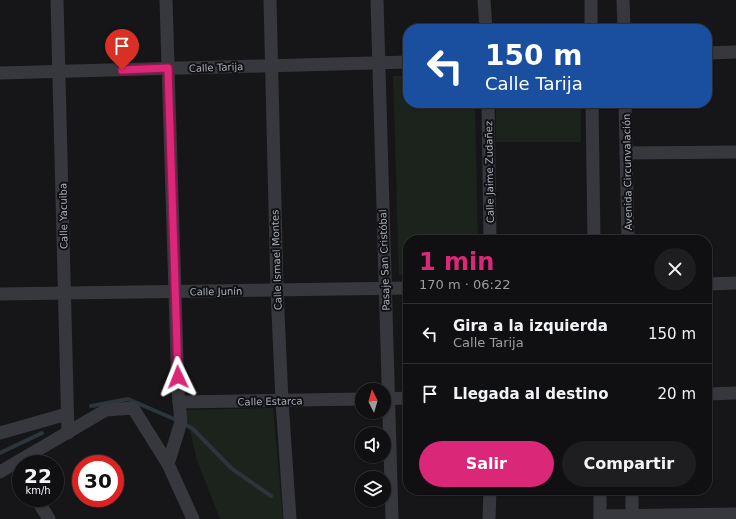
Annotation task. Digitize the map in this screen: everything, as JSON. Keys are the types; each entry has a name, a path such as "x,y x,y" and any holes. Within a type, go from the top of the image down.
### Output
{"street":[{"name":"Calle Yacuiba","path":"57,0 68,433"},
{"path":"166,0 175,292 181,422 168,464"},
{"name":"Calle Ismael Montes","path":"270,0 277,290 282,401 290,519"},
{"name":"Pasaje San Cristóbal","path":"377,0 385,289 386,383"},
{"path":"484,0 486,24"},
{"path":"591,0 591,24"},
{"path":"623,0 624,24"},
{"path":"712,53 736,52"},
{"name":"Calle Tarija","path":"0,73 403,62"},
{"name":"Calle Jaime Zudañez","path":"488,108 490,235"},
{"path":"592,108 594,235"},
{"name":"Avenida Circunvalación","path":"625,108 628,235"},
{"path":"626,153 736,152"},
{"path":"712,284 736,283"},
{"name":"Calle Junín","path":"0,294 403,288"},
{"path":"712,394 736,393"},
{"path":"391,399 403,398"},
{"name":"Calle Estarca","path":"179,402 355,399"},
{"path":"37,455 68,433 106,410 133,408 168,464 193,519"},
{"path":"0,433 67,414"},
{"name":"Pasaje San Cristóbal","path":"387,419 392,519"},
{"path":"0,472 12,470"},
{"path":"489,519 490,495"},
{"path":"600,495 600,518 736,514"},
{"path":"632,495 632,517"},
{"path":"42,507 49,519"}],"shaded area":[{"path":"393,76 403,76 403,108 475,108 478,235 403,235 403,275 399,275"},
{"path":"496,108 581,108 581,142 496,142"},
{"path":"273,408 283,519 220,519 197,460 185,410"}],"waterway":[{"path":"91,406 128,399 181,422 193,429 231,468 271,496"},
{"path":"0,453 42,433"}],"route":[{"path":"122,70 168,68 178,377"}]}
